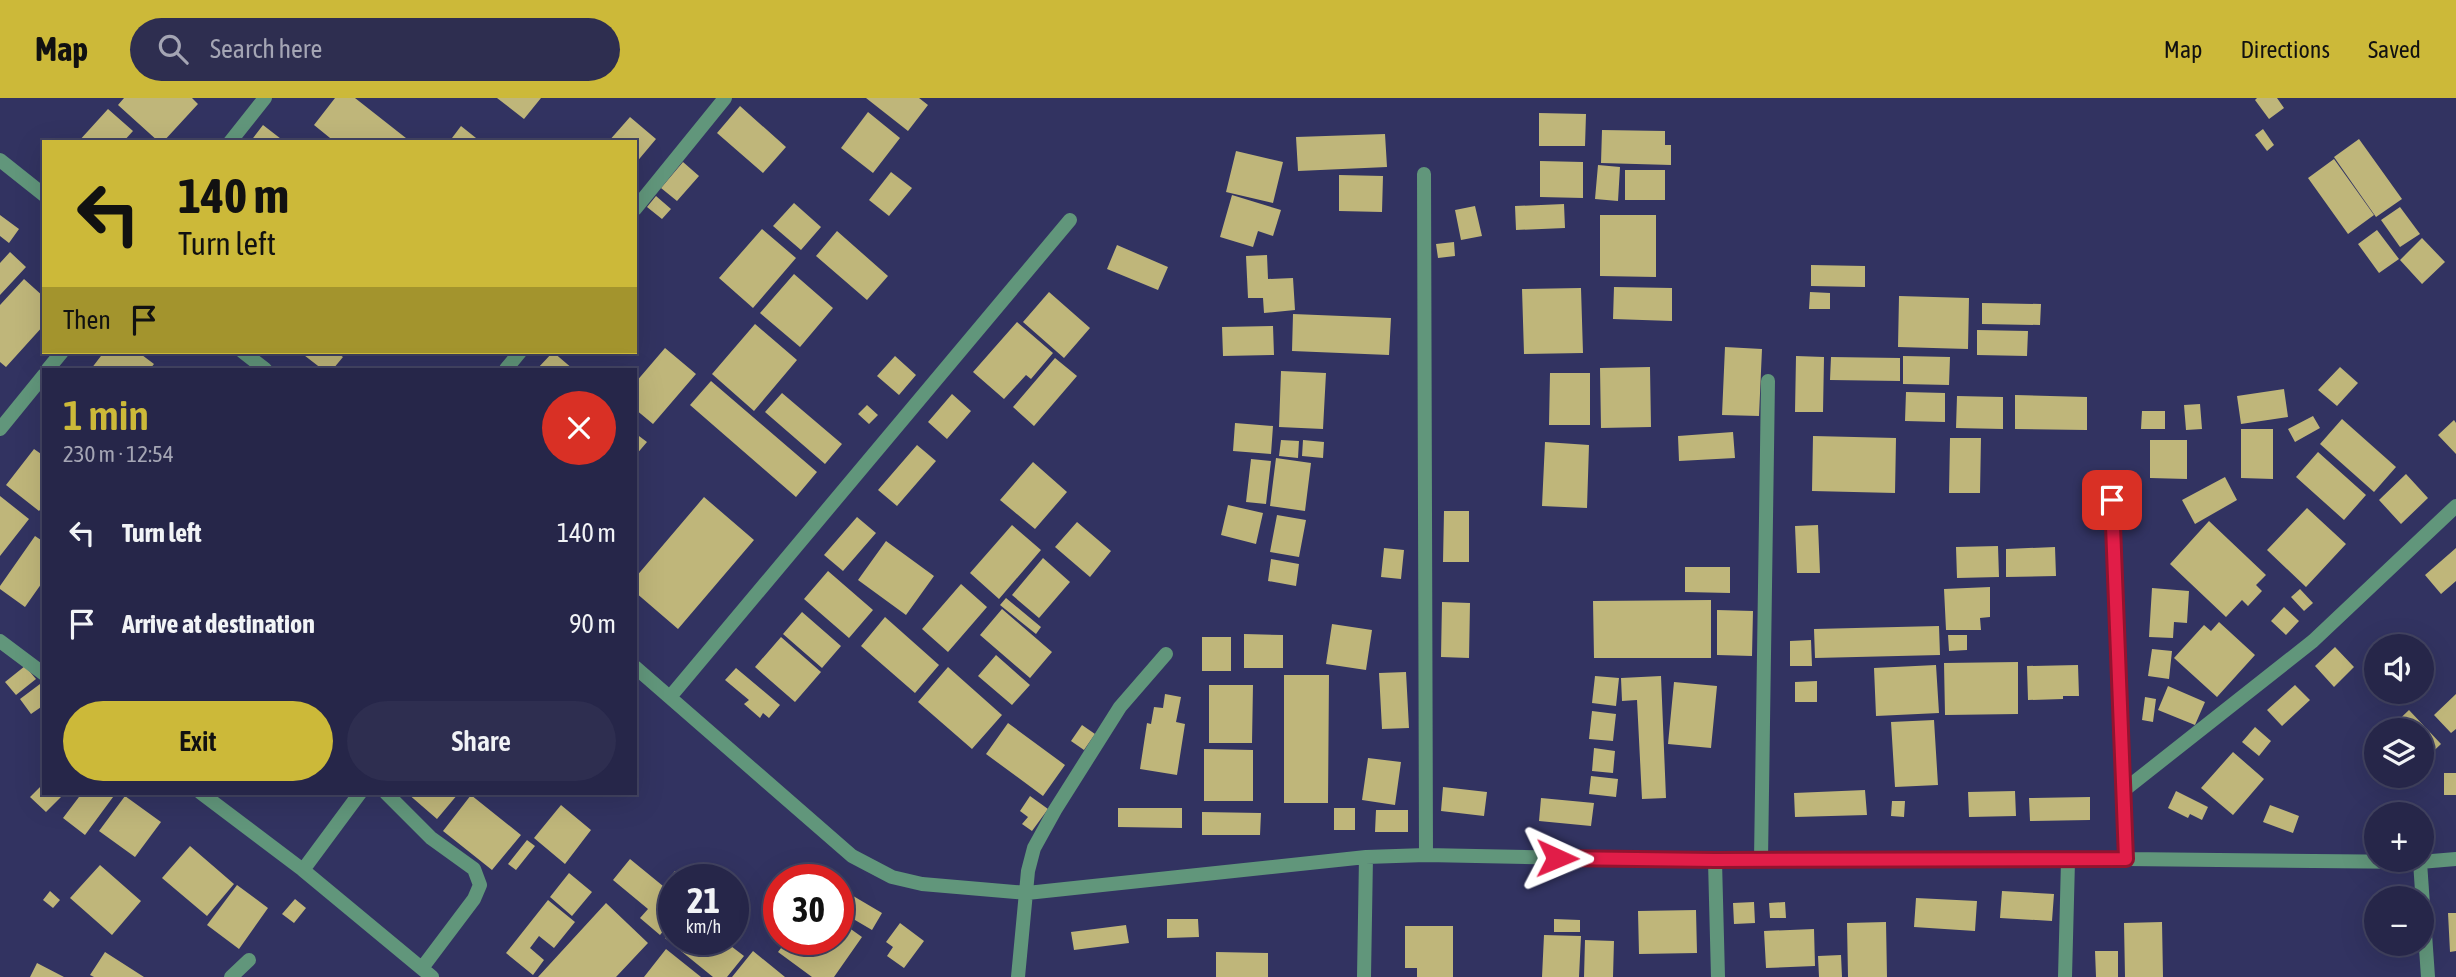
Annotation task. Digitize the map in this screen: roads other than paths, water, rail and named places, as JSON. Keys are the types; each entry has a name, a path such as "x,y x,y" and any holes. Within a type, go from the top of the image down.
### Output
{"street":[{"path":"232,140 265,98"},
{"path":"637,207 725,98"},
{"path":"0,160 42,193"},
{"path":"1424,174 1426,855"},
{"path":"670,697 1070,220"},
{"path":"49,368 60,354"},
{"path":"246,354 264,368"},
{"path":"507,368 518,354"},
{"path":"0,429 42,377"},
{"path":"1761,860 1768,381"},
{"path":"2112,500 2126,859"},
{"path":"2123,791 2313,641 2456,506"},
{"path":"0,641 42,672"},
{"path":"1018,977 1028,872 1034,848 1120,706 1166,653"},
{"path":"637,669 852,856 892,877 922,884 1027,893 1366,857 1426,855 1715,860 2364,861"},
{"path":"204,795 303,870 427,973 480,885 474,869 431,838 388,795"},
{"path":"303,870 359,795"},
{"path":"1364,977 1366,857"},
{"path":"2434,861 2456,859"},
{"path":"1715,860 1718,977"},
{"path":"2065,977 2068,861"},
{"path":"2421,872 2428,977"},
{"path":"231,977 249,960"}]}
